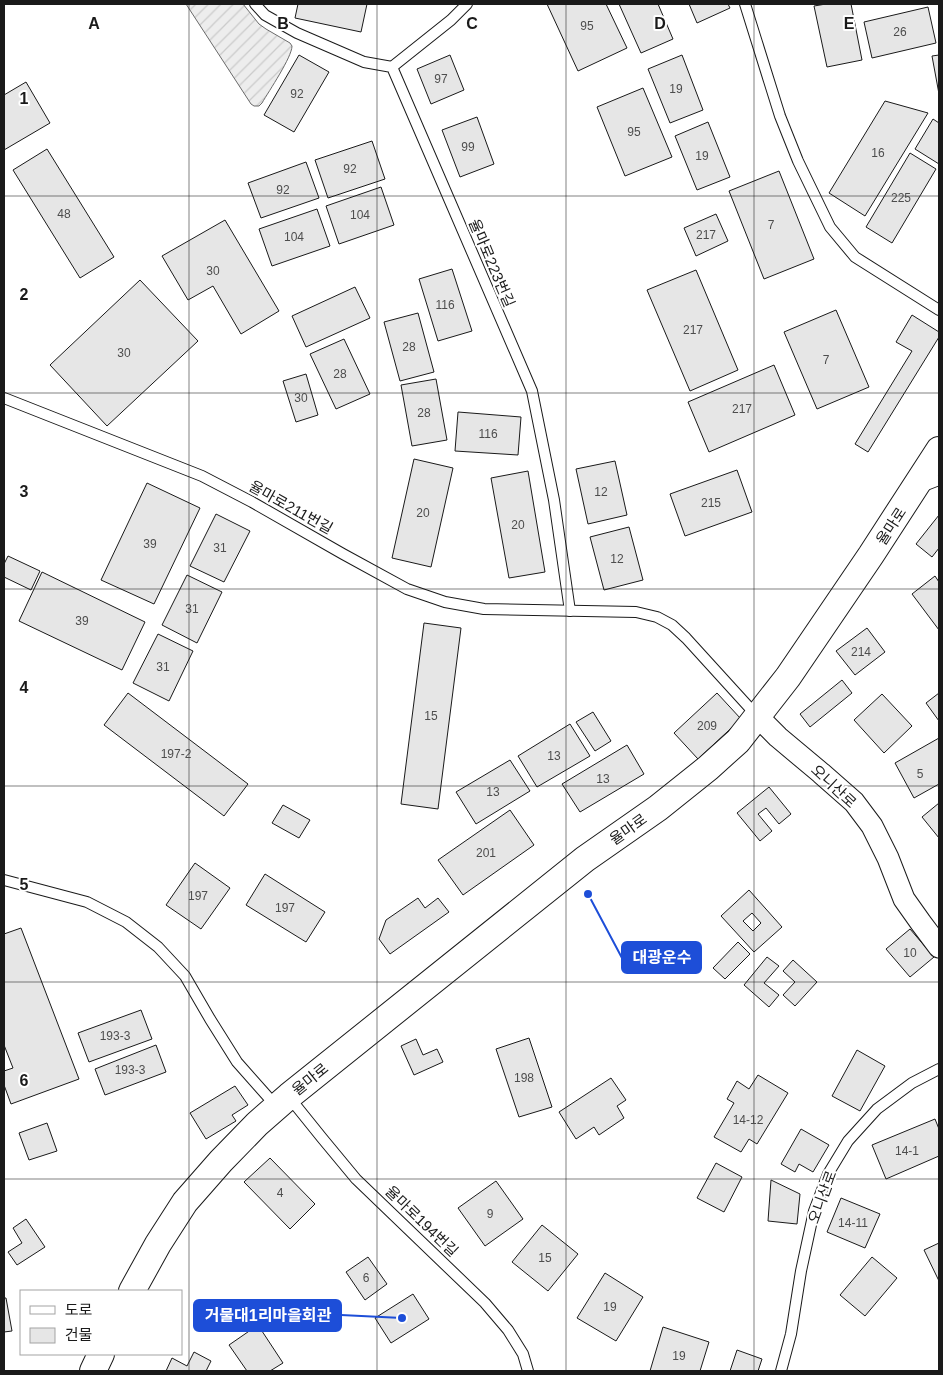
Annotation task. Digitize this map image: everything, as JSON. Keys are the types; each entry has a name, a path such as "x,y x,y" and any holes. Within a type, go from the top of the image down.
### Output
{"street":[{"name":"율마로","path":"133,1290 158,1244 185,1202 221,1161 282,1101 585,859 658,808 701,774 738,741 799,661 872,556 939,450"},
{"name":"오니산로","path":"758,717 778,737 854,802 872,826 888,858 904,899 939,947"},
{"path":"93,1371 101,1355"}],"lane":[{"path":"255,4 265,15 297,33 364,62 392,67 451,20 467,4"},
{"path":"745,4 780,116 798,161 830,227 855,257 939,310"},
{"name":"율마로223번길","path":"392,67 532,391 554,500 570,611"},
{"name":"율마로211번길","path":"4,398 202,476 407,589 445,602 484,610 636,612 657,617 672,625 686,638 758,717"},
{"path":"915,489 939,480"},
{"path":"4,880 87,902 126,922 158,947 185,976 237,1062 282,1101"},
{"name":"오니산로","path":"781,1371 814,1211 828,1174 848,1141 877,1109 912,1083 939,1069"},
{"name":"율마로194번길","path":"282,1101 356,1179 485,1303 508,1330 523,1354 528,1371"}],"shaded area":[{"path":"186,4 243,4 259,24 290,43 292,46 288,58 275,83 259,106 251,104"}],"building":[{"path":"298,4 367,4 361,32 295,18"},
{"path":"547,4 606,4 627,48 578,71"},
{"path":"619,4 658,4 673,39 641,53"},
{"path":"689,4 728,4 730,8 697,23"},
{"path":"851,4 862,60 827,67 814,6"},
{"path":"928,7 936,43 872,58 864,22"},
{"path":"299,55 329,72 294,132 264,115"},
{"path":"450,55 464,90 431,104 417,69"},
{"path":"682,55 703,110 670,123 648,69"},
{"path":"939,55 939,94 932,56"},
{"path":"26,82 50,123 4,150 4,95"},
{"path":"643,88 672,157 625,176 597,107"},
{"path":"885,101 928,113 865,216 829,193"},
{"path":"477,117 494,164 460,177 442,130"},
{"path":"933,119 939,123 939,164 915,149"},
{"path":"708,122 730,177 697,190 675,136"},
{"path":"372,141 385,179 328,198 315,160"},
{"path":"47,149 114,257 80,278 13,170"},
{"path":"910,153 936,169 892,243 866,227"},
{"path":"306,162 319,198 261,218 248,183"},
{"path":"779,171 814,259 764,279 729,191"},
{"path":"381,187 394,225 339,244 326,206"},
{"path":"317,209 330,246 272,266 259,229"},
{"path":"716,214 728,241 696,256 684,228"},
{"path":"225,220 279,311 241,334 213,286 188,300 162,256"},
{"path":"452,269 472,331 438,341 419,279"},
{"path":"696,270 738,370 690,391 647,290"},
{"path":"140,280 198,341 107,426 50,365"},
{"path":"355,287 370,318 306,347 292,316"},
{"path":"836,310 869,387 817,409 784,332"},
{"path":"418,313 434,372 400,381 384,322"},
{"path":"912,315 939,332 939,337 868,452 855,444 912,351 896,342"},
{"path":"344,339 370,394 336,409 310,354"},
{"path":"774,365 795,415 709,452 688,402"},
{"path":"306,374 318,415 296,422 283,381"},
{"path":"436,379 447,440 412,446 401,385"},
{"path":"458,412 521,417 518,455 455,451"},
{"path":"414,459 453,468 431,567 392,558"},
{"path":"615,461 627,515 588,524 576,469"},
{"path":"737,470 752,512 685,536 670,494"},
{"path":"528,471 545,572 509,578 491,478"},
{"path":"147,483 200,508 154,604 101,580"},
{"path":"216,514 250,531 224,582 190,566"},
{"path":"939,515 939,548 932,557 916,544"},
{"path":"629,527 643,580 604,590 590,537"},
{"path":"8,556 40,571 31,590 4,577 4,564"},
{"path":"42,572 145,622 122,670 19,621"},
{"path":"187,575 222,592 197,643 162,625"},
{"path":"935,576 939,582 939,630 912,594"},
{"path":"424,623 461,628 438,809 401,804"},
{"path":"867,628 885,652 855,675 836,651"},
{"path":"158,634 193,651 169,701 133,683"},
{"path":"842,680 852,693 810,727 800,714"},
{"path":"128,693 248,784 224,816 104,725"},
{"path":"717,693 741,719 698,759 674,733"},
{"path":"939,693 939,721 926,703"},
{"path":"882,694 912,726 884,753 854,720"},
{"path":"593,712 611,741 595,751 576,722"},
{"path":"570,724 590,756 537,787 518,756"},
{"path":"939,738 939,784 914,798 895,763"},
{"path":"627,745 644,774 580,812 562,784"},
{"path":"510,760 530,791 476,824 456,792"},
{"path":"769,787 791,814 779,824 766,808 758,814 772,831 760,841 737,813"},
{"path":"939,803 939,838 922,817"},
{"path":"283,805 310,820 299,838 272,823"},
{"path":"510,810 534,845 463,895 438,860"},
{"path":"195,863 230,888 201,929 166,905"},
{"path":"265,874 325,912 306,942 246,905"},
{"path":"749,890 782,927 754,952 721,916","holes":["752,913 761,923 753,931 743,921"]},
{"path":"418,898 425,908 438,898 449,912 390,954 379,939 386,920"},
{"path":"21,928 79,1079 11,1104 4,1085 4,1071 13,1068 4,1045 4,934"},
{"path":"910,929 934,957 910,977 886,949"},
{"path":"738,942 750,954 725,979 713,968"},
{"path":"767,957 779,966 764,983 779,995 769,1007 744,985"},
{"path":"793,960 817,982 795,1006 783,995 795,982 783,971"},
{"path":"141,1010 152,1039 89,1062 78,1033"},
{"path":"529,1038 552,1107 519,1117 496,1049"},
{"path":"416,1039 423,1055 437,1049 443,1062 414,1075 401,1046"},
{"path":"156,1045 166,1072 105,1095 95,1069"},
{"path":"857,1050 885,1066 860,1111 832,1096"},
{"path":"758,1075 788,1093 757,1144 749,1139 741,1152 714,1137 734,1103 727,1099 737,1081 749,1089"},
{"path":"611,1078 626,1100 617,1106 624,1118 599,1135 594,1127 576,1139 559,1112"},
{"path":"235,1086 248,1105 232,1115 236,1121 206,1139 190,1113"},
{"path":"935,1119 939,1129 939,1156 886,1179 872,1145"},
{"path":"47,1123 57,1151 29,1160 19,1133"},
{"path":"801,1129 829,1145 813,1172 799,1164 795,1172 781,1164"},
{"path":"270,1158 315,1204 290,1229 244,1182"},
{"path":"716,1163 742,1177 724,1212 697,1198"},
{"path":"771,1180 800,1194 797,1224 768,1221"},
{"path":"496,1181 523,1219 485,1246 458,1208"},
{"path":"841,1198 880,1214 865,1248 827,1232"},
{"path":"26,1219 45,1247 17,1265 8,1252 22,1243 13,1228"},
{"path":"542,1225 578,1254 548,1291 512,1262"},
{"path":"939,1243 939,1281 924,1250"},
{"path":"368,1257 387,1284 365,1300 346,1272"},
{"path":"872,1257 897,1278 865,1316 840,1295"},
{"path":"605,1273 643,1297 616,1341 577,1318"},
{"path":"413,1294 429,1319 391,1343 375,1318"},
{"path":"4,1298 6,1298 12,1331 4,1332"},
{"path":"258,1325 283,1363 270,1371 247,1371 229,1345"},
{"path":"663,1327 709,1342 700,1371 650,1371"},
{"path":"737,1350 762,1359 758,1371 730,1371"},
{"path":"194,1352 211,1361 206,1371 166,1371 172,1358 187,1366"}],"place":[{"name":"대광운수","path":"588,894"},
{"name":"거물대1리마을회관","path":"402,1318"}]}
